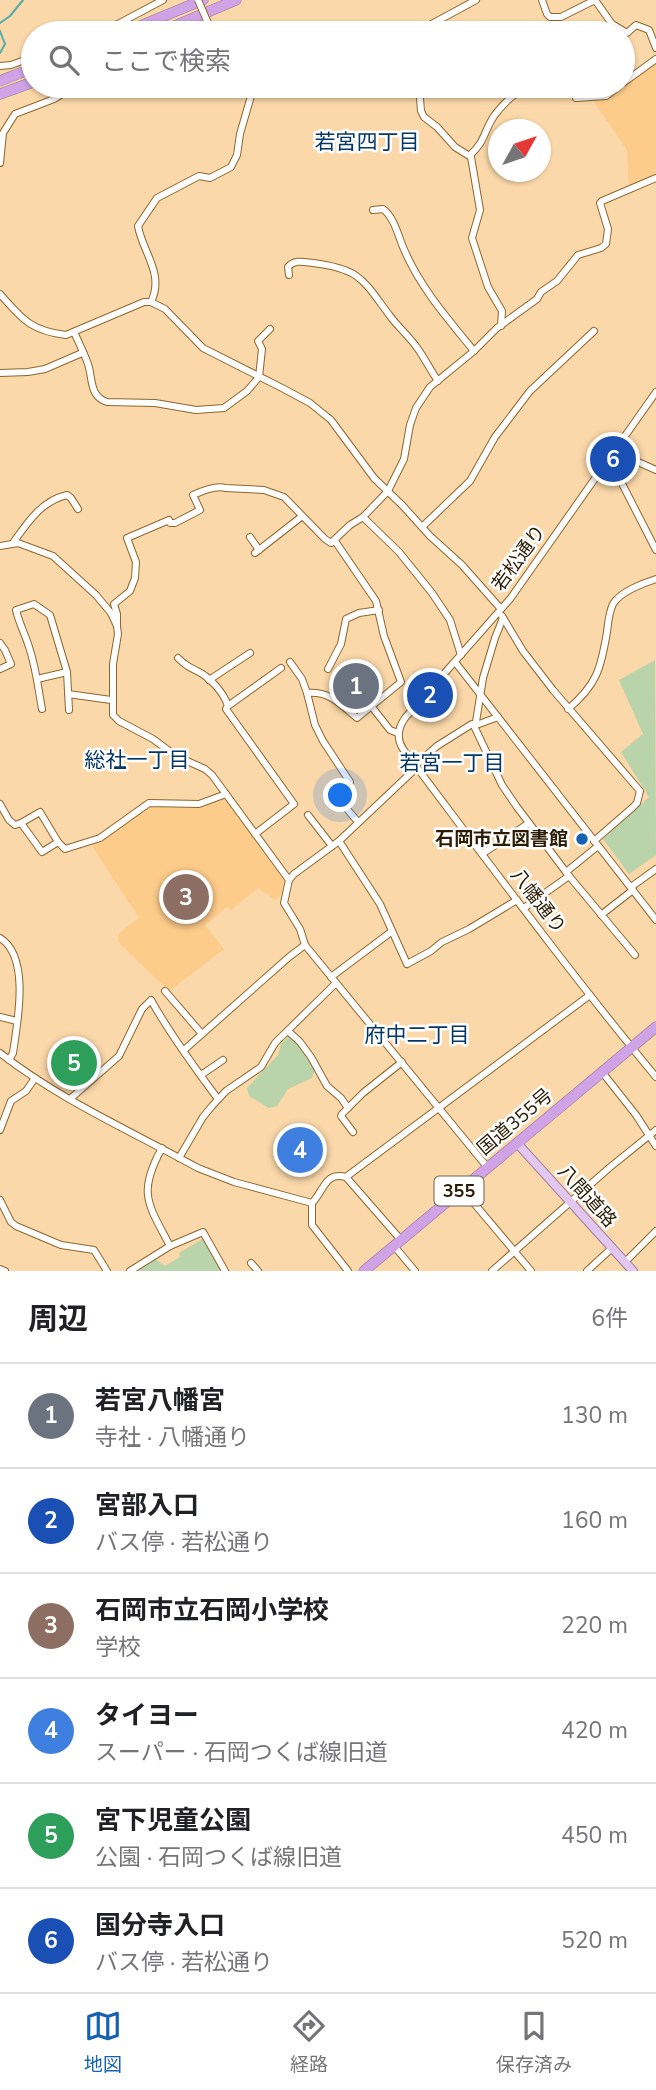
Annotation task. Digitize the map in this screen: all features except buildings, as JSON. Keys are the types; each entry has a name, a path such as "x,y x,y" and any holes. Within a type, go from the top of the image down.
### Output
{"highway":[{"path":"151,21 200,0"},
{"path":"186,21 236,0"},
{"path":"0,81 21,73"},
{"path":"0,94 21,86"},
{"name":"国道355号","path":"364,1271 656,1027"}],"main road":[{"name":"八間道路","path":"517,1143 633,1271"}],"street":[{"path":"124,21 163,0"},
{"path":"200,0 209,21"},
{"path":"440,21 476,0"},
{"path":"550,0 543,3 548,16 561,17 595,0 611,21"},
{"path":"635,27 649,30 656,48"},
{"path":"635,74 656,59"},
{"path":"0,66 21,61"},
{"path":"0,163 3,132 15,114 56,98"},
{"path":"151,302 155,291 155,277 138,226 157,198 199,176 210,178 231,167 237,155 250,98"},
{"path":"420,98 424,117 455,147 470,155"},
{"path":"470,155 481,145 494,117 511,98"},
{"path":"576,98 596,98"},
{"path":"470,155 480,210 472,238 488,287 502,311 501,326"},
{"path":"289,880 225,791 205,769 176,756 113,715 113,664 118,634 114,604 130,591 136,570 127,538 169,520 174,523 200,510 193,495 221,486 271,491 284,497 325,540 331,543 335,541 388,491 404,459 416,408 429,387 537,299 541,292 557,281 578,255 606,244 608,229 600,203 656,178"},
{"path":"373,210 383,209 389,215 407,257 422,283 474,351"},
{"path":"289,275 288,267 299,261 345,269 365,281 389,315 416,346 438,381"},
{"path":"0,294 28,324 54,334 66,335 140,303 151,302 165,309 203,348 310,403 331,420 361,463 430,536 462,565 501,613 523,651 568,709 640,791 637,803 567,874 524,908"},
{"path":"74,332 88,366 95,395 100,400 142,402 196,411 224,408 236,401 259,377 262,349 258,341 270,329"},
{"path":"422,527 470,481 495,437 530,391 594,331"},
{"path":"0,373 45,369 82,353"},
{"name":"若松通り","path":"398,733 405,718 501,613 656,392"},
{"path":"618,447 638,462 656,470"},
{"path":"608,461 656,550"},
{"path":"13,543 43,506 57,498 67,495 78,509"},
{"path":"250,537 257,552 302,517"},
{"path":"363,517 399,552 432,593 450,620 461,655"},
{"path":"307,693 325,694 357,718 401,682 384,636 374,597 335,541"},
{"path":"0,546 18,543 58,560 106,607 117,626"},
{"path":"568,709 588,690 597,672 603,656 613,604 631,590 656,579"},
{"path":"42,709 30,650 16,610 34,604 50,615 67,672 69,710"},
{"path":"328,669 341,644 346,619 359,613 379,610"},
{"path":"501,613 480,693 475,727 502,785 567,874 635,955"},
{"path":"0,643 10,664 0,668"},
{"path":"208,680 250,653"},
{"path":"178,658 189,669 196,670 208,680 226,699 226,709 294,804 255,834"},
{"path":"290,662 302,679 315,725 349,782 337,796"},
{"path":"455,662 656,920"},
{"path":"228,706 281,668"},
{"path":"37,679 67,672"},
{"path":"68,695 111,700"},
{"name":"八幡通り","path":"372,707 390,730 398,733 400,744 482,855 656,1077"},
{"path":"488,1168 305,945 303,936 284,903 289,880 294,874 336,844 437,746 475,723 498,717"},
{"path":"331,786 358,822"},
{"path":"0,804 15,825 40,811 65,849 100,838 149,803 199,804 226,794"},
{"path":"308,815 364,878 380,904 407,964 517,900"},
{"path":"482,855 530,823"},
{"path":"21,824 42,852 58,842"},
{"path":"601,915 656,869"},
{"path":"179,1158 203,1117 218,1098 261,1067 275,1043 333,981 391,932"},
{"path":"0,938 5,941 14,958 21,995 13,1053 9,1060"},
{"path":"184,1050 305,945"},
{"path":"165,991 202,1034"},
{"path":"346,1177 590,995"},
{"path":"70,1099 119,1056 142,1009 150,1000 218,1098"},
{"path":"0,1017 17,1021"},
{"path":"289,1031 311,1057 327,1086 348,1108"},
{"path":"0,1052 34,1079 179,1158 217,1176 312,1203"},
{"path":"201,1075 223,1060"},
{"path":"353,1132 341,1116 371,1086 402,1062"},
{"path":"602,1072 656,1146"},
{"path":"0,1130 11,1101 26,1091 34,1079"},
{"path":"492,1271 656,1130"},
{"path":"162,1149 150,1170 147,1182 151,1210 170,1246"},
{"path":"348,1271 312,1226 312,1203 331,1178 337,1175 346,1177 398,1243 415,1271"},
{"path":"462,1189 531,1271"},
{"path":"0,1200 11,1222 16,1226 61,1245 94,1250 107,1271"},
{"path":"625,1262 656,1231"},
{"path":"130,1271 170,1246 204,1232 225,1271"},
{"path":"587,1271 612,1248"},
{"path":"251,1263 258,1271"},
{"path":"0,1269 5,1271"}],"shaded area":[{"path":"656,63 656,176 629,187 627,150 595,101 635,98 637,75"},
{"path":"224,798 284,881 281,895 275,900 258,888 231,910 227,907 205,925 224,949 169,991 118,942 119,933 139,918 92,846 151,807 200,808"}],"green space":[{"path":"655,660 656,855 629,874 603,839 649,797 621,752 643,734 619,680"},
{"path":"290,1035 315,1069 312,1078 288,1089 277,1106 269,1108 249,1096 247,1088 278,1055 281,1044"},
{"path":"79,1047 88,1054 90,1066 64,1082 53,1074 60,1060"},
{"path":"206,1237 224,1271 133,1271 154,1258 165,1266 180,1257 179,1253"}],"waterway":[{"path":"0,23 10,16 23,0"},
{"path":"0,31 5,44 0,53"}],"place":[{"name":"国分寺入口","path":"613,459"},
{"name":"若宮八幡宮","path":"356,686"},
{"name":"宮部入口","path":"430,695"},
{"name":"石岡市立図書館","path":"582,839"},
{"name":"石岡市立石岡小学校","path":"186,897"},
{"name":"宮下児童公園","path":"74,1063"},
{"name":"タイヨー","path":"300,1150"}],"district":[{"name":"若宮四丁目","path":"367,142"},
{"name":"総社一丁目","path":"137,760"},
{"name":"若宮一丁目","path":"452,763"},
{"name":"府中二丁目","path":"417,1035"}]}
